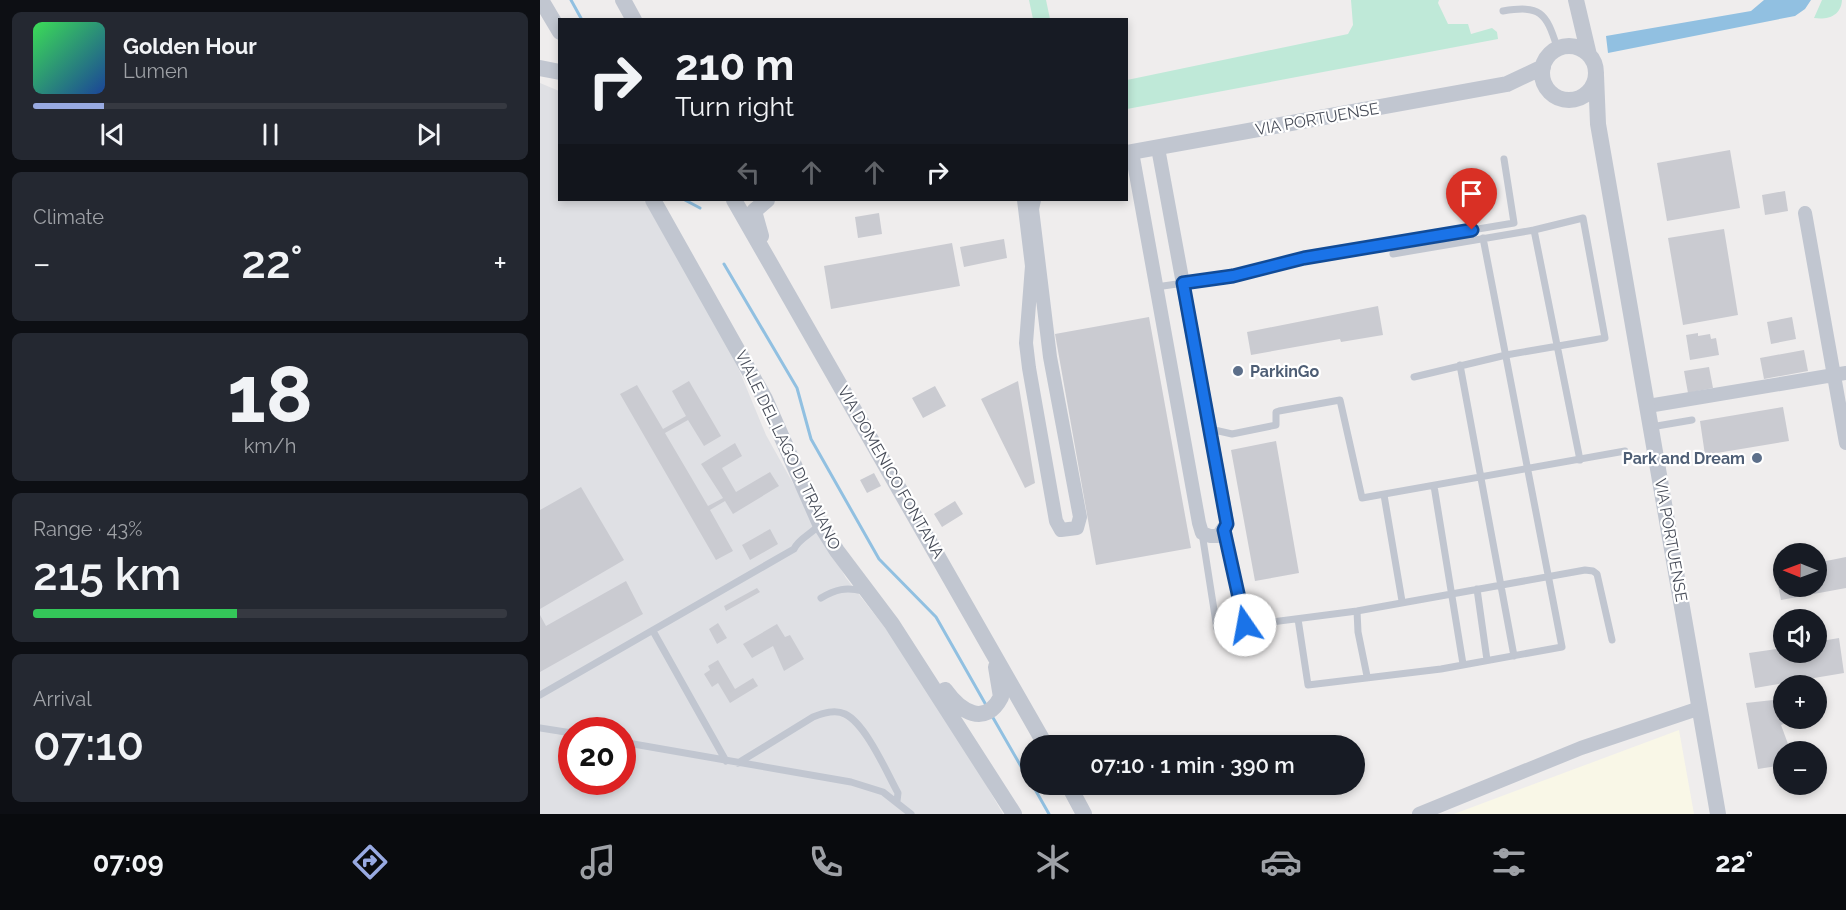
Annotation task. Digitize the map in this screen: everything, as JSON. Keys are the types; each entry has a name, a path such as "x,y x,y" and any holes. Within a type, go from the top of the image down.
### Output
{"street":[{"path":"541,0 558,29"},
{"path":"623,0 633,18"},
{"path":"1577,8 1589,54 1595,64 1596,75 1590,90 1578,98 1561,99 1548,89 1544,82 1543,67 1549,54 1562,46 1577,8"},
{"path":"1562,46 1583,49 1589,54"},
{"name":"VIA PORTUENSE","path":"1129,153 1507,84 1543,67"},
{"path":"540,68 558,72"},
{"name":"VIA PORTUENSE","path":"1596,75 1598,124 1718,814"},
{"name":"VIA PORTUENSE","path":"1507,84 1548,89"},
{"name":"VIA PORTUENSE","path":"1578,98 1590,107 1598,124"},
{"path":"1129,153 1202,533 1218,536 1227,524 1158,148"},
{"name":"VIALE DEL LAGO DI TRAIANO","path":"654,201 765,399 820,524 837,551 892,624 1014,814"},
{"name":"VIA DOMENICO FONTANA","path":"735,201 753,236 770,259 1040,735"},
{"path":"765,201 754,211 770,259"},
{"path":"1024,201 1032,266 1026,343 1029,368 1056,521 1060,530 1069,531 1077,528 1080,517 1046,330 1032,209 1034,201"},
{"path":"1806,213 1840,374 1846,443"},
{"path":"1648,406 1840,374"},
{"path":"892,624 956,704 968,712 987,711 1001,697 999,673 977,623"},
{"path":"1419,814 1581,748 1700,708"},
{"path":"1074,795 1084,814"}],"lane":[{"path":"1503,12 1525,8 1536,10 1546,19 1562,46"},
{"path":"1156,287 1233,276 1304,258 1514,223 1504,159"},
{"path":"1393,254 1534,230 1583,218 1605,338 1506,355 1414,376"},
{"path":"1534,230 1580,460"},
{"path":"1298,619 1308,685 1463,664 1562,647 1484,238"},
{"path":"1460,365 1514,656"},
{"path":"1210,429 1232,434 1276,425 1276,412 1341,400 1362,498 1625,451"},
{"path":"1651,427 1692,420"},
{"path":"1434,486 1463,664"},
{"path":"1384,495 1402,601"},
{"path":"540,695 794,549 797,542 812,535 820,524"},
{"path":"1224,530 1245,625"},
{"path":"1202,533 1217,629 1357,611 1450,592 1593,571 1601,586 1612,640"},
{"path":"821,598 832,591 849,588 868,592"},
{"path":"1478,589 1486,660"},
{"path":"1357,611 1366,676"},
{"path":"653,631 726,761"},
{"path":"738,763 813,717 825,713 843,712 853,718 864,733 898,793 897,801"},
{"path":"540,728 558,731"},
{"path":"636,745 851,782 883,792 911,814"}],"shaded area":[{"path":"540,83 558,91 558,201 645,201 732,353 766,435 846,578 926,680 1003,814 540,814"},
{"path":"1679,730 1694,814 1454,814"}],"green space":[{"path":"1029,0 1046,0 1050,18 1033,18"},
{"path":"1351,0 1439,0 1438,3 1448,24 1468,24 1471,34 1492,28 1497,32 1498,39 1128,109 1128,80 1348,34 1353,25"},
{"path":"1822,0 1842,0 1839,10 1833,16 1814,18"}],"water":[{"path":"1764,0 1811,0 1805,9 1795,16 1608,53 1606,36 1751,11"}],"building":[{"path":"1730,150 1740,208 1667,221 1657,163"},
{"path":"1785,191 1788,211 1765,215 1762,195"},
{"path":"879,213 882,234 858,238 855,217"},
{"path":"1724,229 1738,315 1683,325 1668,238"},
{"path":"1004,239 1007,258 964,267 960,247"},
{"path":"952,243 960,286 831,309 824,266"},
{"path":"1378,306 1383,335 1341,342 1340,339 1251,355 1247,332"},
{"path":"1149,317 1191,548 1096,565 1055,334"},
{"path":"1792,317 1796,339 1771,344 1767,322"},
{"path":"1698,333 1698,336 1710,334 1711,339 1716,338 1719,355 1690,360 1686,335"},
{"path":"1804,350 1808,371 1764,379 1760,358"},
{"path":"1709,367 1713,388 1688,393 1684,371"},
{"path":"689,381 721,436 704,446 688,420 665,433 708,506 723,498 701,464 735,443 742,456 722,468 736,492 770,472 779,486 733,514 725,501 710,510 733,551 716,560 620,394 637,385 663,429 686,416 672,391"},
{"path":"1018,381 1035,483 1025,488 981,399"},
{"path":"935,386 946,406 923,418 912,398"},
{"path":"1783,407 1789,441 1705,455 1700,421"},
{"path":"1276,441 1299,573 1255,581 1231,450"},
{"path":"874,473 881,486 867,493 860,480"},
{"path":"581,487 624,560 540,609 540,510"},
{"path":"955,501 963,514 942,527 934,514"},
{"path":"770,529 778,544 750,560 742,545"},
{"path":"1846,557 1846,588 1827,592 1827,561"},
{"path":"626,581 643,614 540,672 540,615 546,626"},
{"path":"757,588 760,592 726,611 724,606"},
{"path":"1780,597 1797,597 1781,600"},
{"path":"718,623 727,638 717,644 709,629"},
{"path":"777,624 785,637 790,635 804,659 784,671 773,646 752,658 743,644"},
{"path":"1839,638 1844,673 1827,676 1773,675 1773,685 1755,688 1749,653 1773,650 1773,663 1827,663 1827,640"},
{"path":"718,660 735,689 753,678 758,686 730,703 718,683 712,687 704,674 710,670 708,666"},
{"path":"1773,700 1773,729 1782,729 1787,741 1773,741 1773,767 1758,769 1746,703"}],"waterway":[{"path":"571,0 581,18"},
{"path":"687,201 700,208"},
{"path":"724,264 797,388 811,439 879,559 936,617 986,705"},
{"path":"992,716 1020,765"},
{"path":"1038,795 1049,814"}],"place":[{"name":"ParkinGo","path":"1238,371"},
{"name":"Park and Dream","path":"1757,458"}],"route":[{"path":"1245,625 1224,530 1227,524 1183,283 1233,276 1304,258 1472,230"}]}
